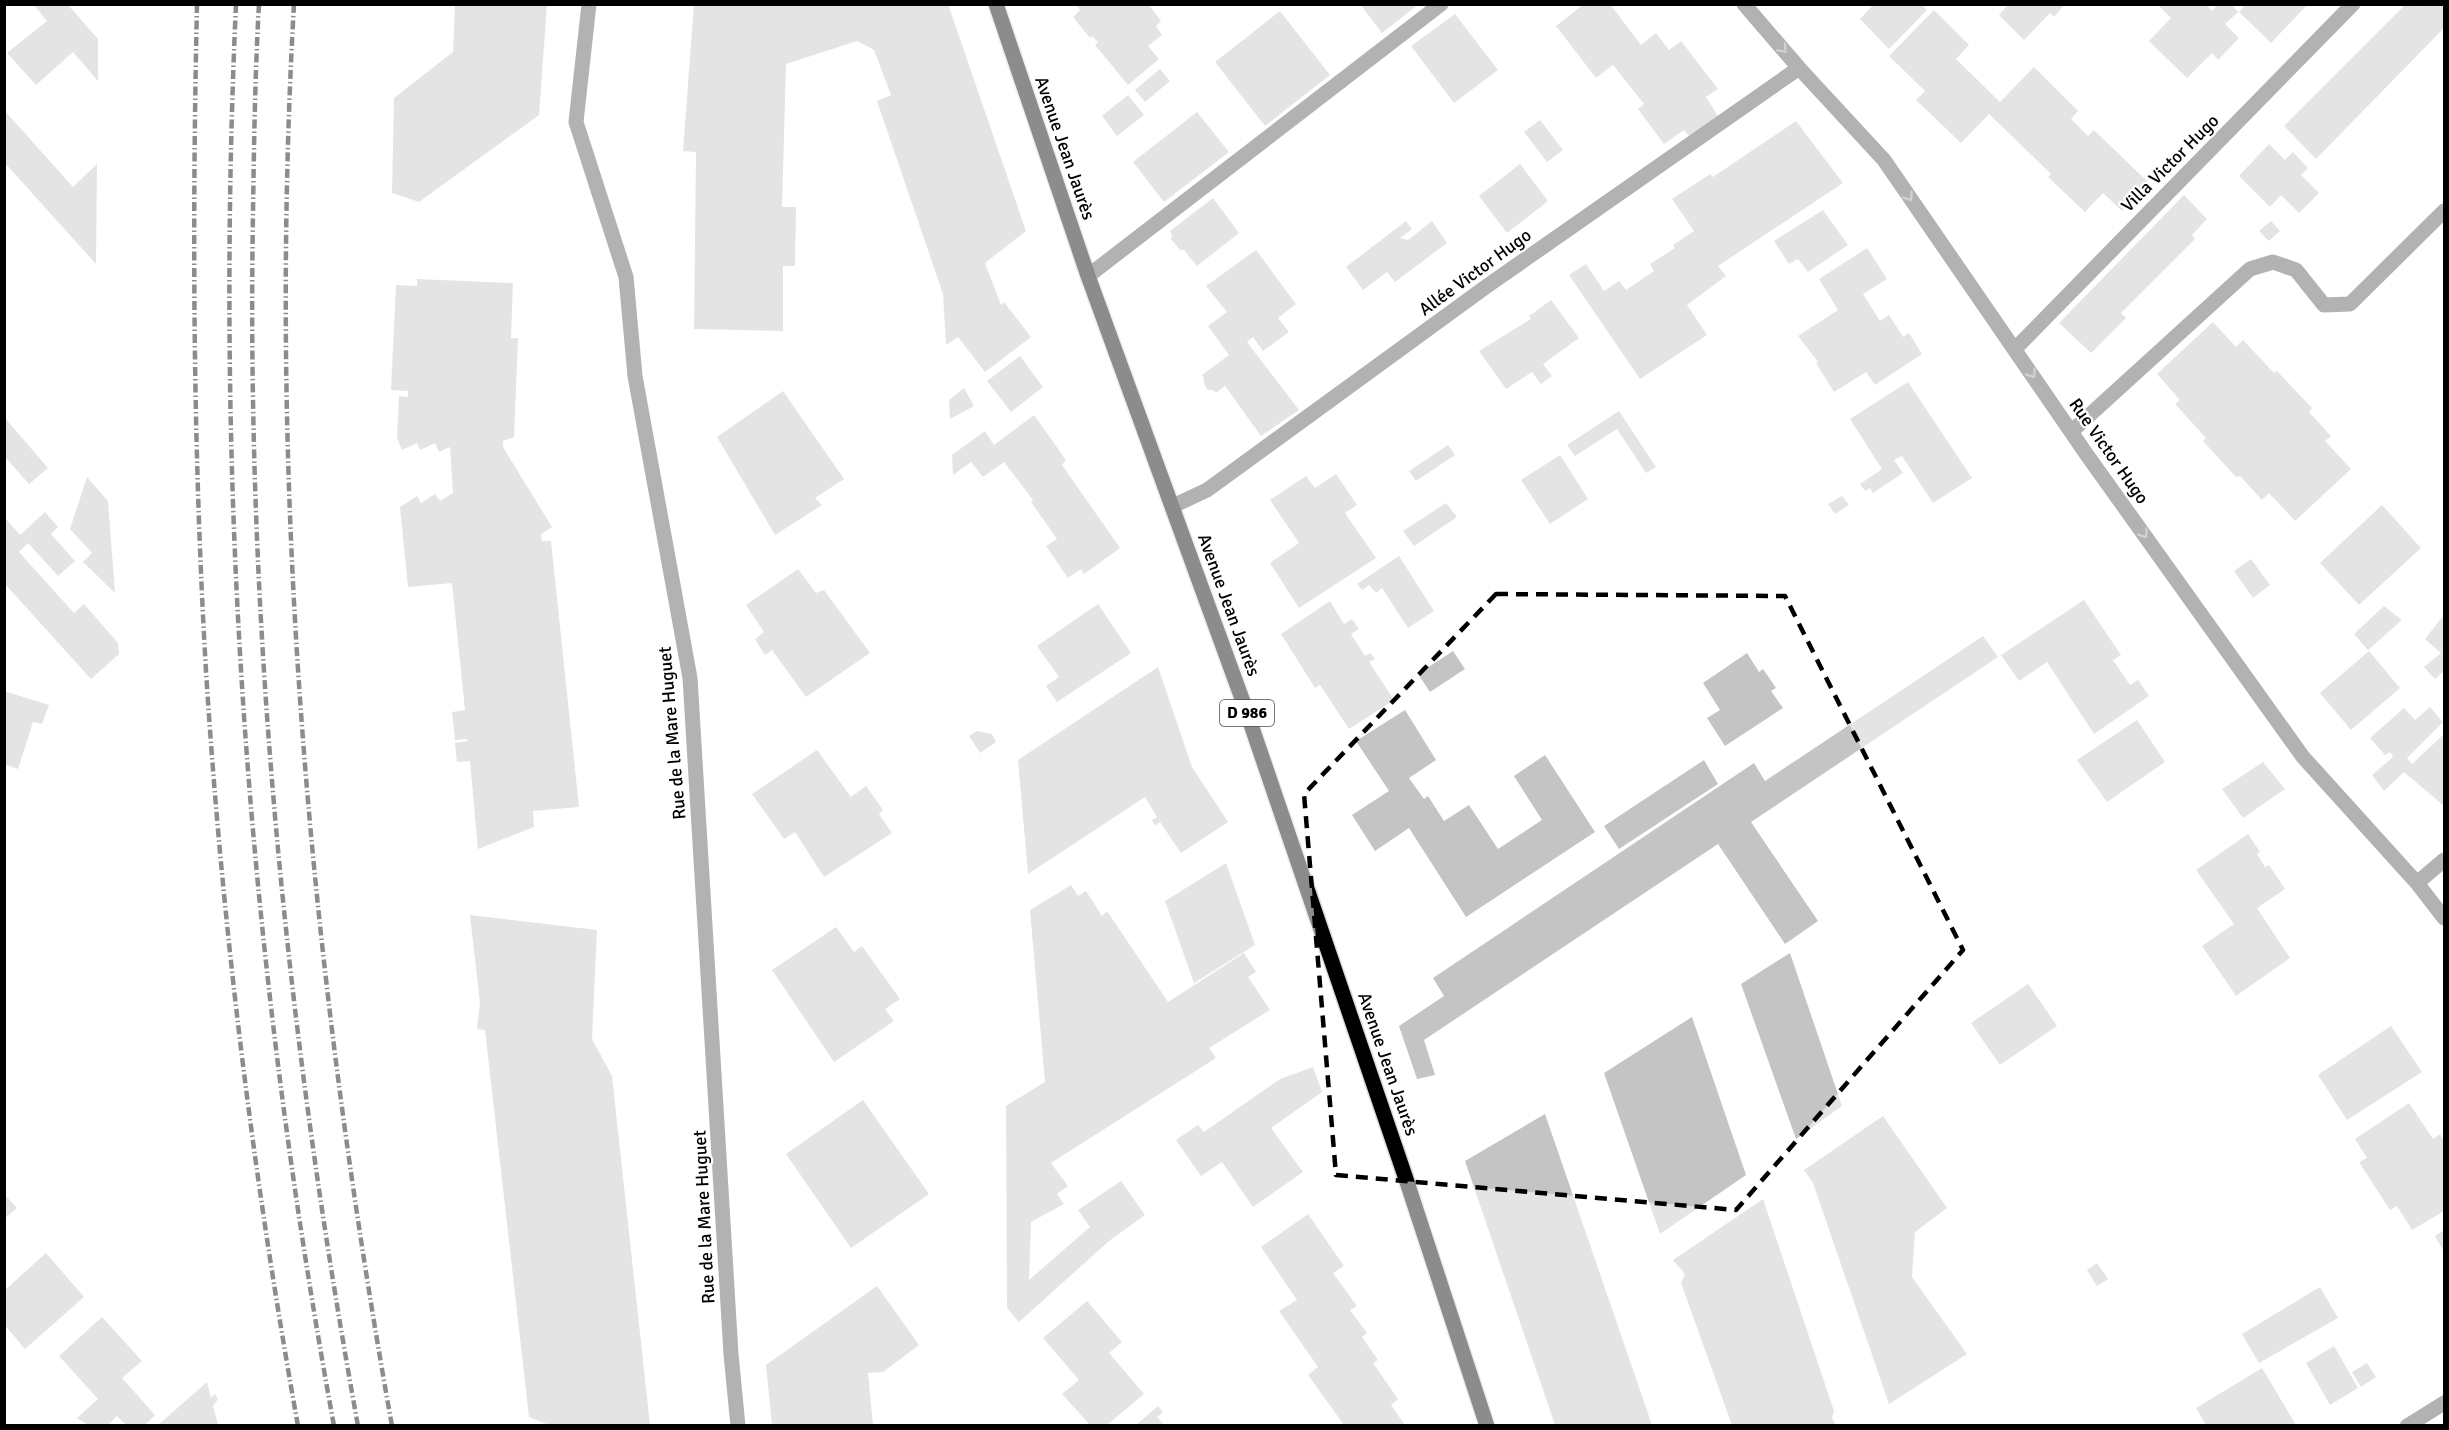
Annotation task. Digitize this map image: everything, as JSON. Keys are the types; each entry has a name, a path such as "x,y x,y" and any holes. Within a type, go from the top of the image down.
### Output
{"main road":[{"name":"Avenue Jean Jaurès","path":"996,4 1088,276 1245,707 1487,1425"}],"street":[{"path":"1088,276 1441,4"},
{"name":"Rue Victor Hugo","path":"1744,4 1799,68 1884,160 2014,349 2303,757 2417,883 2445,918"},
{"name":"Villa Victor Hugo","path":"2014,349 2353,4"},
{"name":"Rue de la Mare Huguet","path":"590,7 576,122 626,277 635,376 690,678 731,1354 738,1425"},
{"name":"Allée Victor Hugo","path":"1173,506 1207,490 1477,293 1799,68"},
{"path":"2072,431 2250,269 2273,262 2296,270 2325,305 2350,304 2445,211"},
{"path":"2417,883 2445,860"},
{"path":"2407,1425 2445,1403"}],"highlighted area":[{"path":"1496,594 1785,596 1963,950 1736,1210 1336,1175 1304,794"}],"building":[{"path":"33,4 71,4 69,6 98,39 98,81 73,52 36,85 7,53 47,21"},
{"path":"455,4 547,4 539,115 419,202 392,193 394,98 453,52"},
{"path":"694,4 948,4 1026,231 985,263 1001,305 1004,302 1031,337 985,372 958,337 946,345 943,294 877,101 891,95 874,50 857,41 786,64 782,207 796,207 795,266 783,266 783,331 694,329 696,152 683,151"},
{"path":"1076,4 1148,4 1161,21 1156,26 1162,35 1148,46 1159,59 1128,85 1095,45 1098,42 1092,36 1090,38 1073,17 1080,10"},
{"path":"1360,4 1419,4 1382,33"},
{"path":"1584,4 1610,4 1641,45 1656,33 1669,50 1681,41 1718,89 1706,97 1718,116 1689,136 1684,130 1664,144 1638,109 1644,104 1613,65 1596,78 1556,26"},
{"path":"1874,4 1921,4 1927,10 1889,49 1860,19"},
{"path":"2009,4 2065,4 2054,17 2050,13 2024,40 1999,15"},
{"path":"2157,4 2206,4 2212,11 2218,4 2231,4 2238,12 2225,24 2239,38 2218,60 2212,53 2187,78 2149,41 2171,18"},
{"path":"2246,4 2308,4 2271,43 2239,12"},
{"path":"2406,4 2416,4 2418,7 2420,4 2444,4 2444,28 2316,159 2284,126"},
{"path":"1934,10 1969,45 1956,59 2000,102 2034,67 2078,111 2071,119 2088,136 2094,130 2149,183 2122,211 2103,193 2085,212 2048,177 2051,174 1989,114 1961,143 1916,100 1925,91 1889,56"},
{"path":"1280,11 1330,75 1265,126 1215,62"},
{"path":"1455,14 1498,70 1454,103 1411,46"},
{"path":"1160,69 1170,81 1145,102 1135,90"},
{"path":"1128,95 1144,115 1117,136 1102,116"},
{"path":"4,110 73,187 97,164 96,264 4,162"},
{"path":"1197,112 1229,152 1164,202 1133,162"},
{"path":"1540,120 1563,150 1547,162 1524,132"},
{"path":"1796,121 1843,183 1718,266 1726,276 1687,305 1707,335 1640,379 1569,275 1586,264 1604,291 1619,281 1626,290 1654,271 1650,264 1675,248 1673,245 1694,231 1672,199 1710,174 1713,177"},
{"path":"2269,144 2285,160 2293,152 2308,168 2301,175 2319,193 2299,213 2281,195 2270,207 2239,176"},
{"path":"1520,164 1548,201 1507,233 1479,196"},
{"path":"2184,195 2207,219 2192,235 2195,239 2121,313 2126,318 2091,353 2059,323"},
{"path":"1213,198 1239,233 1197,266 1171,239 1170,231"},
{"path":"1823,210 1848,245 1808,272 1798,259 1789,264 1774,241"},
{"path":"1406,221 1412,229 1400,238 1408,240 1432,221 1447,243 1395,282 1387,272 1363,290 1346,267"},
{"path":"2271,221 2280,231 2269,241 2259,231"},
{"path":"1867,248 1887,279 1863,294 1880,321 1889,315 1903,337 1909,333 1922,354 1875,385 1866,372 1834,392 1816,363 1818,362 1798,336 1838,310 1819,279"},
{"path":"1256,250 1296,304 1278,318 1289,332 1263,351 1253,337 1247,342 1299,410 1261,436 1225,386 1216,393 1208,390 1202,375 1229,355 1208,326 1227,312 1206,286"},
{"path":"417,279 513,283 511,338 518,338 514,437 503,441 503,447 552,527 541,534 542,541 551,541 579,807 533,811 534,827 478,849 470,761 457,762 455,743 468,741 467,739 455,740 452,712 465,710 452,583 408,587 400,507 417,496 421,503 435,494 440,501 453,493 450,447 439,452 435,443 420,450 417,443 402,450 397,438 399,396 408,397 408,391 391,390 396,285 417,286"},
{"path":"1551,300 1579,338 1543,364 1552,376 1541,384 1532,372 1506,389 1479,351 1531,319 1529,316"},
{"path":"2213,322 2236,347 2243,340 2312,408 2309,412 2331,436 2325,441 2351,469 2295,521 2269,493 2262,500 2240,476 2236,477 2203,441 2206,438 2175,404 2180,400 2157,374"},
{"path":"1020,356 1043,387 1011,412 987,381"},
{"path":"1908,382 1972,478 1933,503 1902,456 1894,460 1903,473 1873,493 1870,488 1865,491 1860,484 1882,469 1850,419"},
{"path":"964,388 974,406 950,419 949,400"},
{"path":"783,391 844,479 815,498 822,505 775,535 717,437"},
{"path":"1619,411 1656,467 1646,473 1617,429 1575,456 1567,445"},
{"path":"1034,415 1066,460 1062,465 1120,548 1084,574 1081,569 1068,578 1046,546 1057,539 1031,502 1033,500 1004,462 983,477 971,462 953,475 952,455 985,431 994,445"},
{"path":"5,418 48,468 29,484 5,457"},
{"path":"1448,445 1455,455 1416,481 1409,471"},
{"path":"1560,455 1588,499 1550,524 1521,480"},
{"path":"1336,474 1357,505 1345,513 1376,558 1299,608 1270,563 1299,543 1270,500 1306,476 1315,488"},
{"path":"87,477 108,501 115,593 83,562 92,553 70,529"},
{"path":"1842,496 1849,505 1835,514 1828,504"},
{"path":"1446,503 1457,517 1414,546 1403,531"},
{"path":"2382,505 2421,548 2359,605 2320,563"},
{"path":"45,512 58,527 51,534 75,561 58,576 28,543 19,552 74,613 84,604 118,643 119,654 91,679 4,583 4,517 20,535"},
{"path":"1399,556 1434,611 1408,628 1382,588 1376,593 1369,585 1362,590 1357,584"},
{"path":"2251,559 2270,585 2253,598 2234,571"},
{"path":"798,569 816,593 824,590 870,653 806,697 772,650 765,655 755,639 764,632 746,605"},
{"path":"2084,600 2121,655 2113,660 2130,685 2138,680 2149,696 2094,734 2047,662 2019,681 2001,655"},
{"path":"1330,601 1344,624 1352,619 1359,629 1351,634 1365,656 1370,653 1375,659 1369,662 1394,700 1349,729 1320,685 1315,688 1281,634"},
{"path":"1098,604 1131,653 1057,702 1046,686 1059,677 1037,646"},
{"path":"2384,606 2402,620 2368,650 2354,634"},
{"path":"2444,615 2444,655 2425,639"},
{"path":"1983,636 1998,657 1751,822 1818,921 1785,944 1718,844 1424,1040 1435,1075 1417,1079 1399,1026 1444,996 1433,978 1754,763 1765,781"},
{"path":"1453,651 1465,669 1430,692 1418,674"},
{"path":"2369,651 2400,688 2351,730 2320,693"},
{"path":"1747,653 1759,672 1763,669 1776,688 1771,691 1783,708 1725,746 1707,718 1720,710 1703,683"},
{"path":"2441,653 2444,656 2444,671 2435,679 2424,667"},
{"path":"1158,667 1192,767 1228,822 1181,853 1160,822 1155,826 1152,820 1157,817 1145,797 1028,874 1018,760"},
{"path":"4,691 49,705 42,724 33,722 18,769 4,764"},
{"path":"2430,707 2443,722 2407,758 2412,764 2444,734 2444,806 2404,772 2384,791 2372,775 2393,757 2390,752 2385,755 2370,738 2404,708 2415,720"},
{"path":"1405,710 1436,760 1409,778 1424,799 1428,796 1444,821 1469,805 1498,849 1542,820 1514,776 1545,755 1595,832 1466,917 1409,828 1375,851 1352,815 1389,791 1356,741"},
{"path":"2137,720 2165,762 2107,802 2077,760"},
{"path":"977,731 992,734 996,742 980,753 969,736"},
{"path":"817,750 851,797 866,786 883,810 879,814 892,833 824,877 795,832 784,839 752,794"},
{"path":"1704,760 1718,784 1619,849 1604,826"},
{"path":"2263,762 2285,789 2243,818 2222,789"},
{"path":"2248,834 2260,852 2257,854 2265,867 2269,865 2285,889 2257,908 2290,958 2236,996 2202,946 2234,924 2196,870"},
{"path":"1226,863 1255,945 1194,983 1165,901"},
{"path":"1071,885 1078,896 1086,891 1102,916 1107,911 1168,1002 1244,953 1256,972 1248,977 1270,1010 1209,1048 1216,1058 1051,1163 1068,1186 1057,1194 1064,1204 1031,1222 1029,1280 1090,1227 1078,1210 1121,1181 1145,1215 1109,1241 1019,1322 1007,1308 1006,1106 1045,1082 1030,910"},
{"path":"470,915 597,930 592,1039 612,1076 650,1425 549,1425 529,1417 485,1030 477,1029 480,1003"},
{"path":"836,927 854,952 862,946 900,999 885,1009 894,1021 834,1062 772,970"},
{"path":"1790,953 1842,1106 1796,1139 1741,984"},
{"path":"2028,984 2057,1026 2000,1065 1971,1023"},
{"path":"1692,1017 1746,1175 1660,1234 1604,1073"},
{"path":"2391,1026 2422,1072 2347,1120 2318,1075"},
{"path":"1313,1067 1322,1092 1271,1128 1303,1172 1253,1207 1222,1162 1201,1176 1176,1140 1198,1125 1204,1132 1280,1079"},
{"path":"863,1100 929,1194 851,1248 786,1154"},
{"path":"2409,1103 2433,1139 2440,1134 2444,1141 2444,1211 2412,1230 2397,1206 2390,1210 2359,1162 2367,1158 2355,1139"},
{"path":"1545,1114 1652,1425 1555,1425 1465,1161"},
{"path":"1883,1116 1947,1208 1915,1232 1912,1277 1967,1354 1889,1404 1813,1183 1804,1170"},
{"path":"4,1194 17,1208 4,1219"},
{"path":"1763,1199 1834,1411 1832,1418 1836,1425 1732,1425 1681,1283 1685,1274 1673,1260"},
{"path":"1308,1214 1344,1266 1333,1273 1357,1306 1350,1310 1367,1333 1362,1337 1378,1360 1373,1363 1398,1399 1391,1405 1405,1425 1344,1425 1308,1375 1318,1367 1279,1311 1297,1300 1261,1247"},
{"path":"2444,1230 2444,1252 2435,1236"},
{"path":"46,1253 84,1297 25,1349 4,1324 4,1291"},
{"path":"2097,1263 2108,1279 2097,1286 2087,1270"},
{"path":"877,1286 919,1345 883,1372 868,1373 873,1425 772,1425 766,1365"},
{"path":"2320,1287 2338,1318 2259,1363 2242,1334"},
{"path":"1087,1301 1122,1342 1109,1353 1144,1394 1107,1425 1090,1425 1062,1394 1079,1380 1043,1338"},
{"path":"102,1317 142,1361 122,1378 155,1415 145,1425 126,1425 117,1416 108,1425 88,1425 77,1418 98,1399 59,1356"},
{"path":"2334,1346 2358,1388 2330,1405 2306,1363"},
{"path":"2367,1363 2376,1377 2361,1387 2352,1372"},
{"path":"2262,1368 2296,1425 2206,1425 2196,1408"},
{"path":"207,1382 211,1398 215,1394 218,1399 213,1406 218,1425 158,1425"},
{"path":"1158,1406 1163,1412 1157,1417 1164,1425 1136,1425"}],"railway":[{"path":"197,4 194,171 196,421 206,671 221,861 241,1050 267,1238 298,1426"},
{"path":"236,4 230,184 230,362 234,540 244,718 259,895 279,1071 304,1249 334,1426"},
{"path":"259,4 253,212 253,365 256,517 264,670 291,973 332,1275 358,1426"},
{"path":"294,4 287,183 286,361 291,540 301,718 317,896 337,1073 392,1426"}]}
